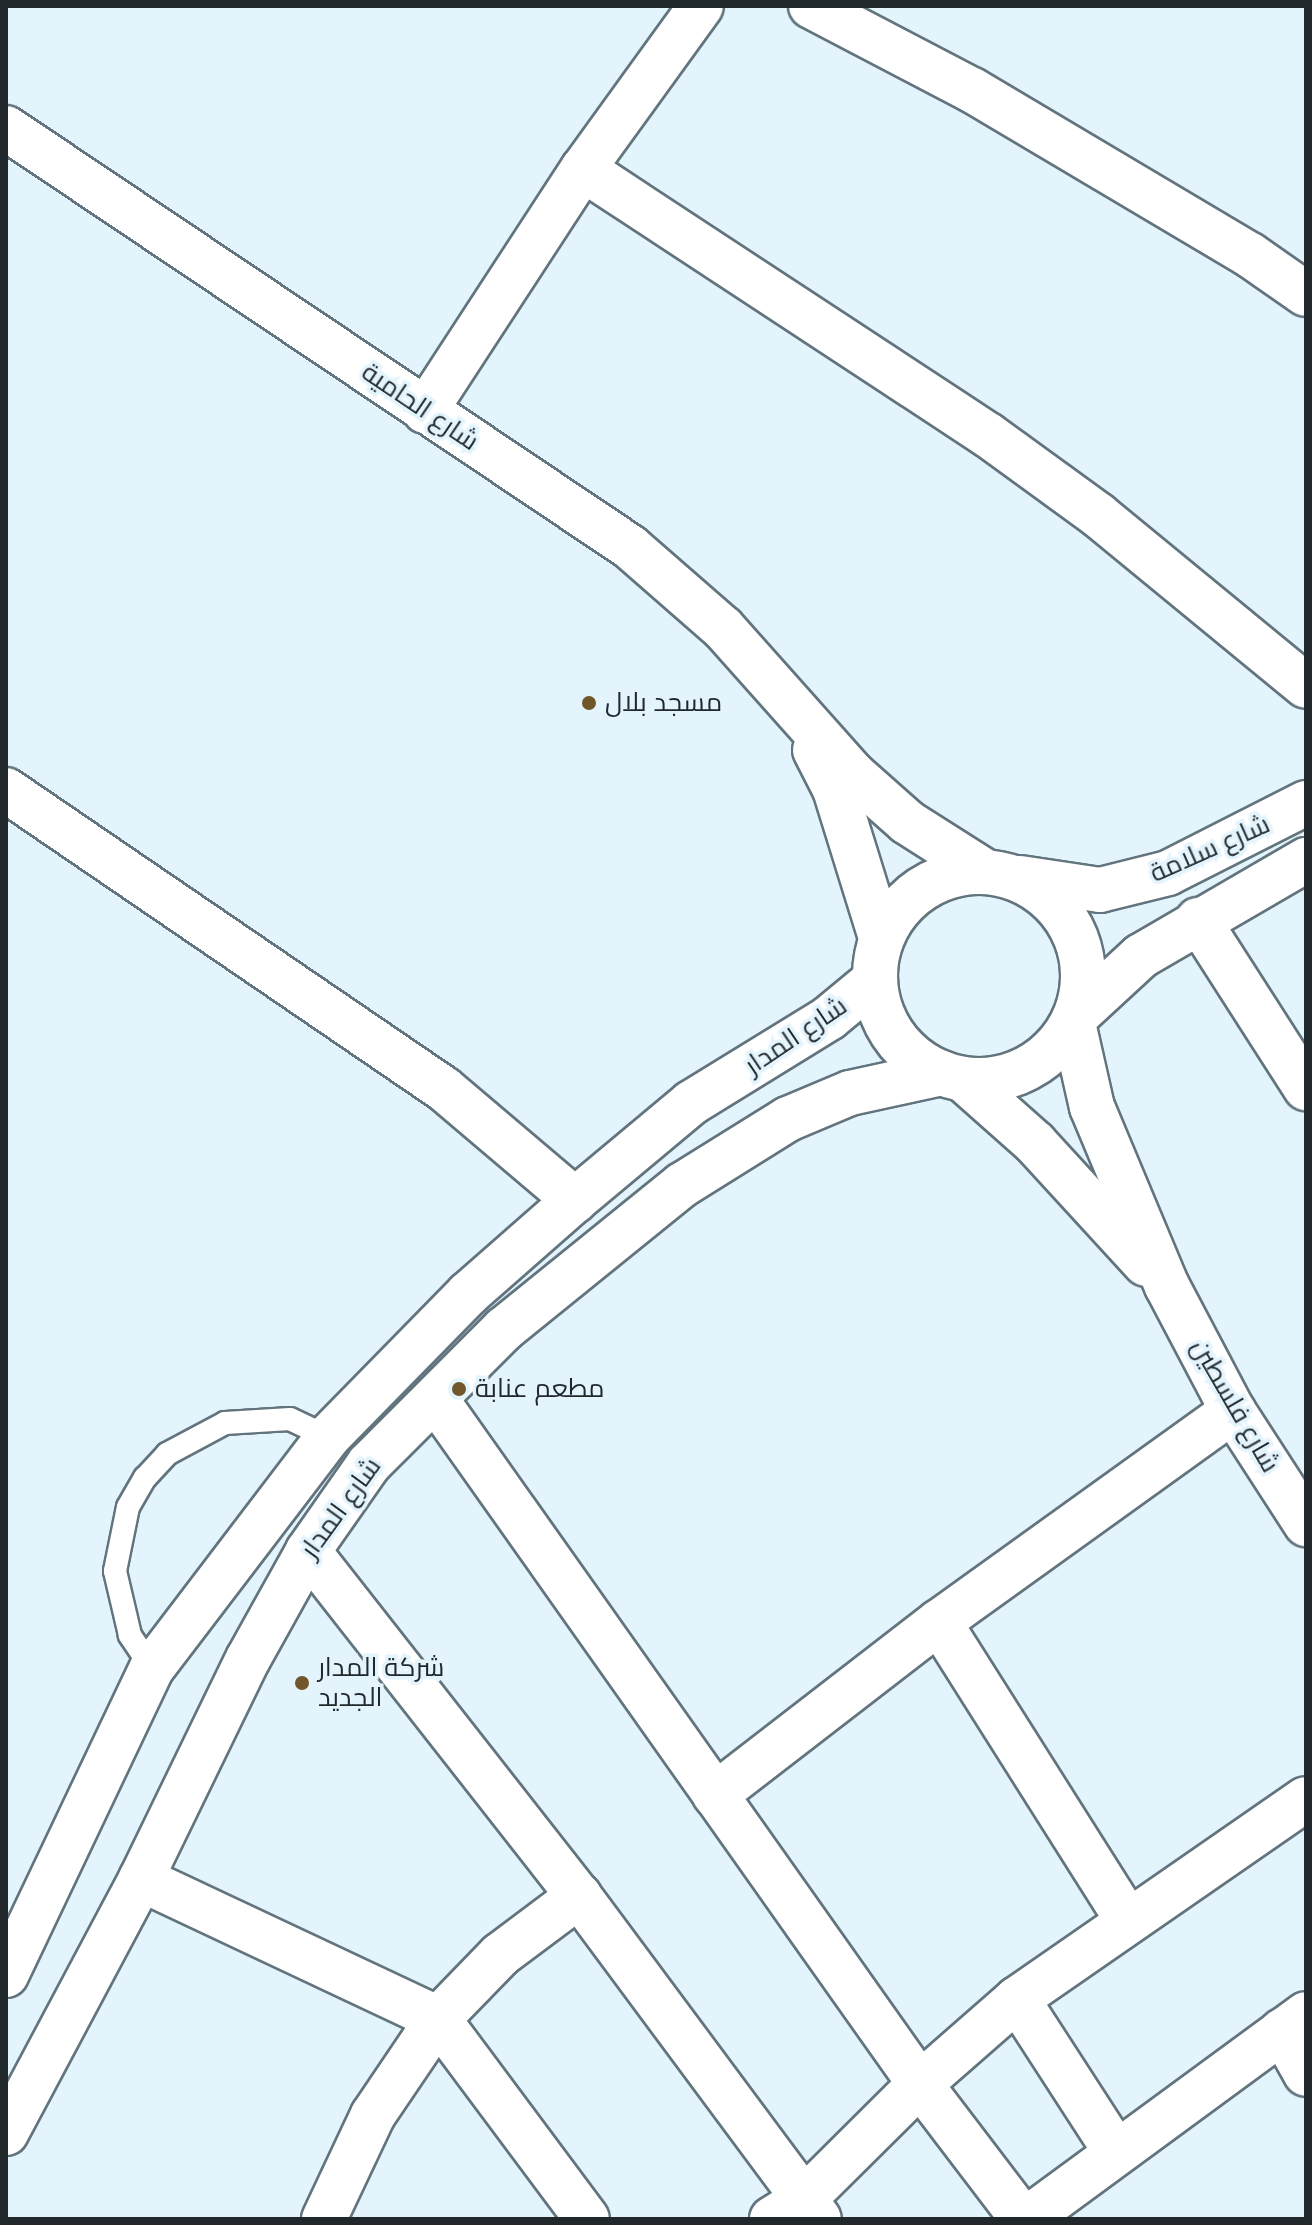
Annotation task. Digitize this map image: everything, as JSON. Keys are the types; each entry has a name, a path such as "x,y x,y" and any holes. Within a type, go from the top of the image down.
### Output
{"street":[{"path":"425,411 583,169 701,6"},
{"path":"811,6 972,90 1306,294"},
{"name":"شارع الحامية","path":"6,128 630,547 723,628 802,722"},
{"path":"583,169 988,435 1098,515 1306,686"},
{"path":"802,722 907,822 1000,874 1045,894 1067,919 1080,949 1084,982 1075,1019 1092,1107 1167,1286"},
{"path":"802,722 835,789 878,959 880,1010 894,1037 915,1059 953,1076 1035,1143 1167,1286"},
{"path":"6,790 444,1089 575,1200"},
{"name":"شارع سلامة","path":"1000,874 1100,890 1168,873 1306,803"},
{"name":"شارع سلامة","path":"1075,1019 1141,956 1198,920 1306,860"},
{"path":"878,959 905,902 941,878 1000,874"},
{"path":"1198,920 1306,1088"},
{"name":"شارع المدار","path":"6,1975 152,1668 328,1437 468,1294 575,1200 691,1103 829,1018 878,959"},
{"path":"953,1076 991,1080 1040,1062 1075,1019"},
{"name":"شارع المدار","path":"6,2133 141,1879 308,1551 369,1464 437,1401 504,1329 608,1240 726,1155 788,1119 850,1093 953,1076"},
{"name":"شارع فلسطين","path":"1167,1286 1233,1411 1299,1497"},
{"path":"437,1401 920,2084 1025,2219 1294,2023 1306,2074"},
{"path":"715,1795 939,1622 1233,1411"},
{"path":"308,1551 579,1896 798,2212 920,2084 1017,1999 1306,1799"},
{"path":"939,1622 1128,1921"},
{"path":"141,1879 438,2019 587,2219"},
{"path":"324,2219 373,2115 438,2019 500,1955 579,1896"},
{"path":"1017,1999 1116,2152"}],"lane":[{"path":"152,1668 130,1635 115,1571 128,1507 145,1478 167,1454 225,1423 290,1419 328,1437"}],"place":[{"name":"مسجد بلال","path":"589,703"},
{"name":"مطعم عنابة","path":"459,1389"},
{"name":"شركة المدار الجديد","path":"302,1683"}]}
